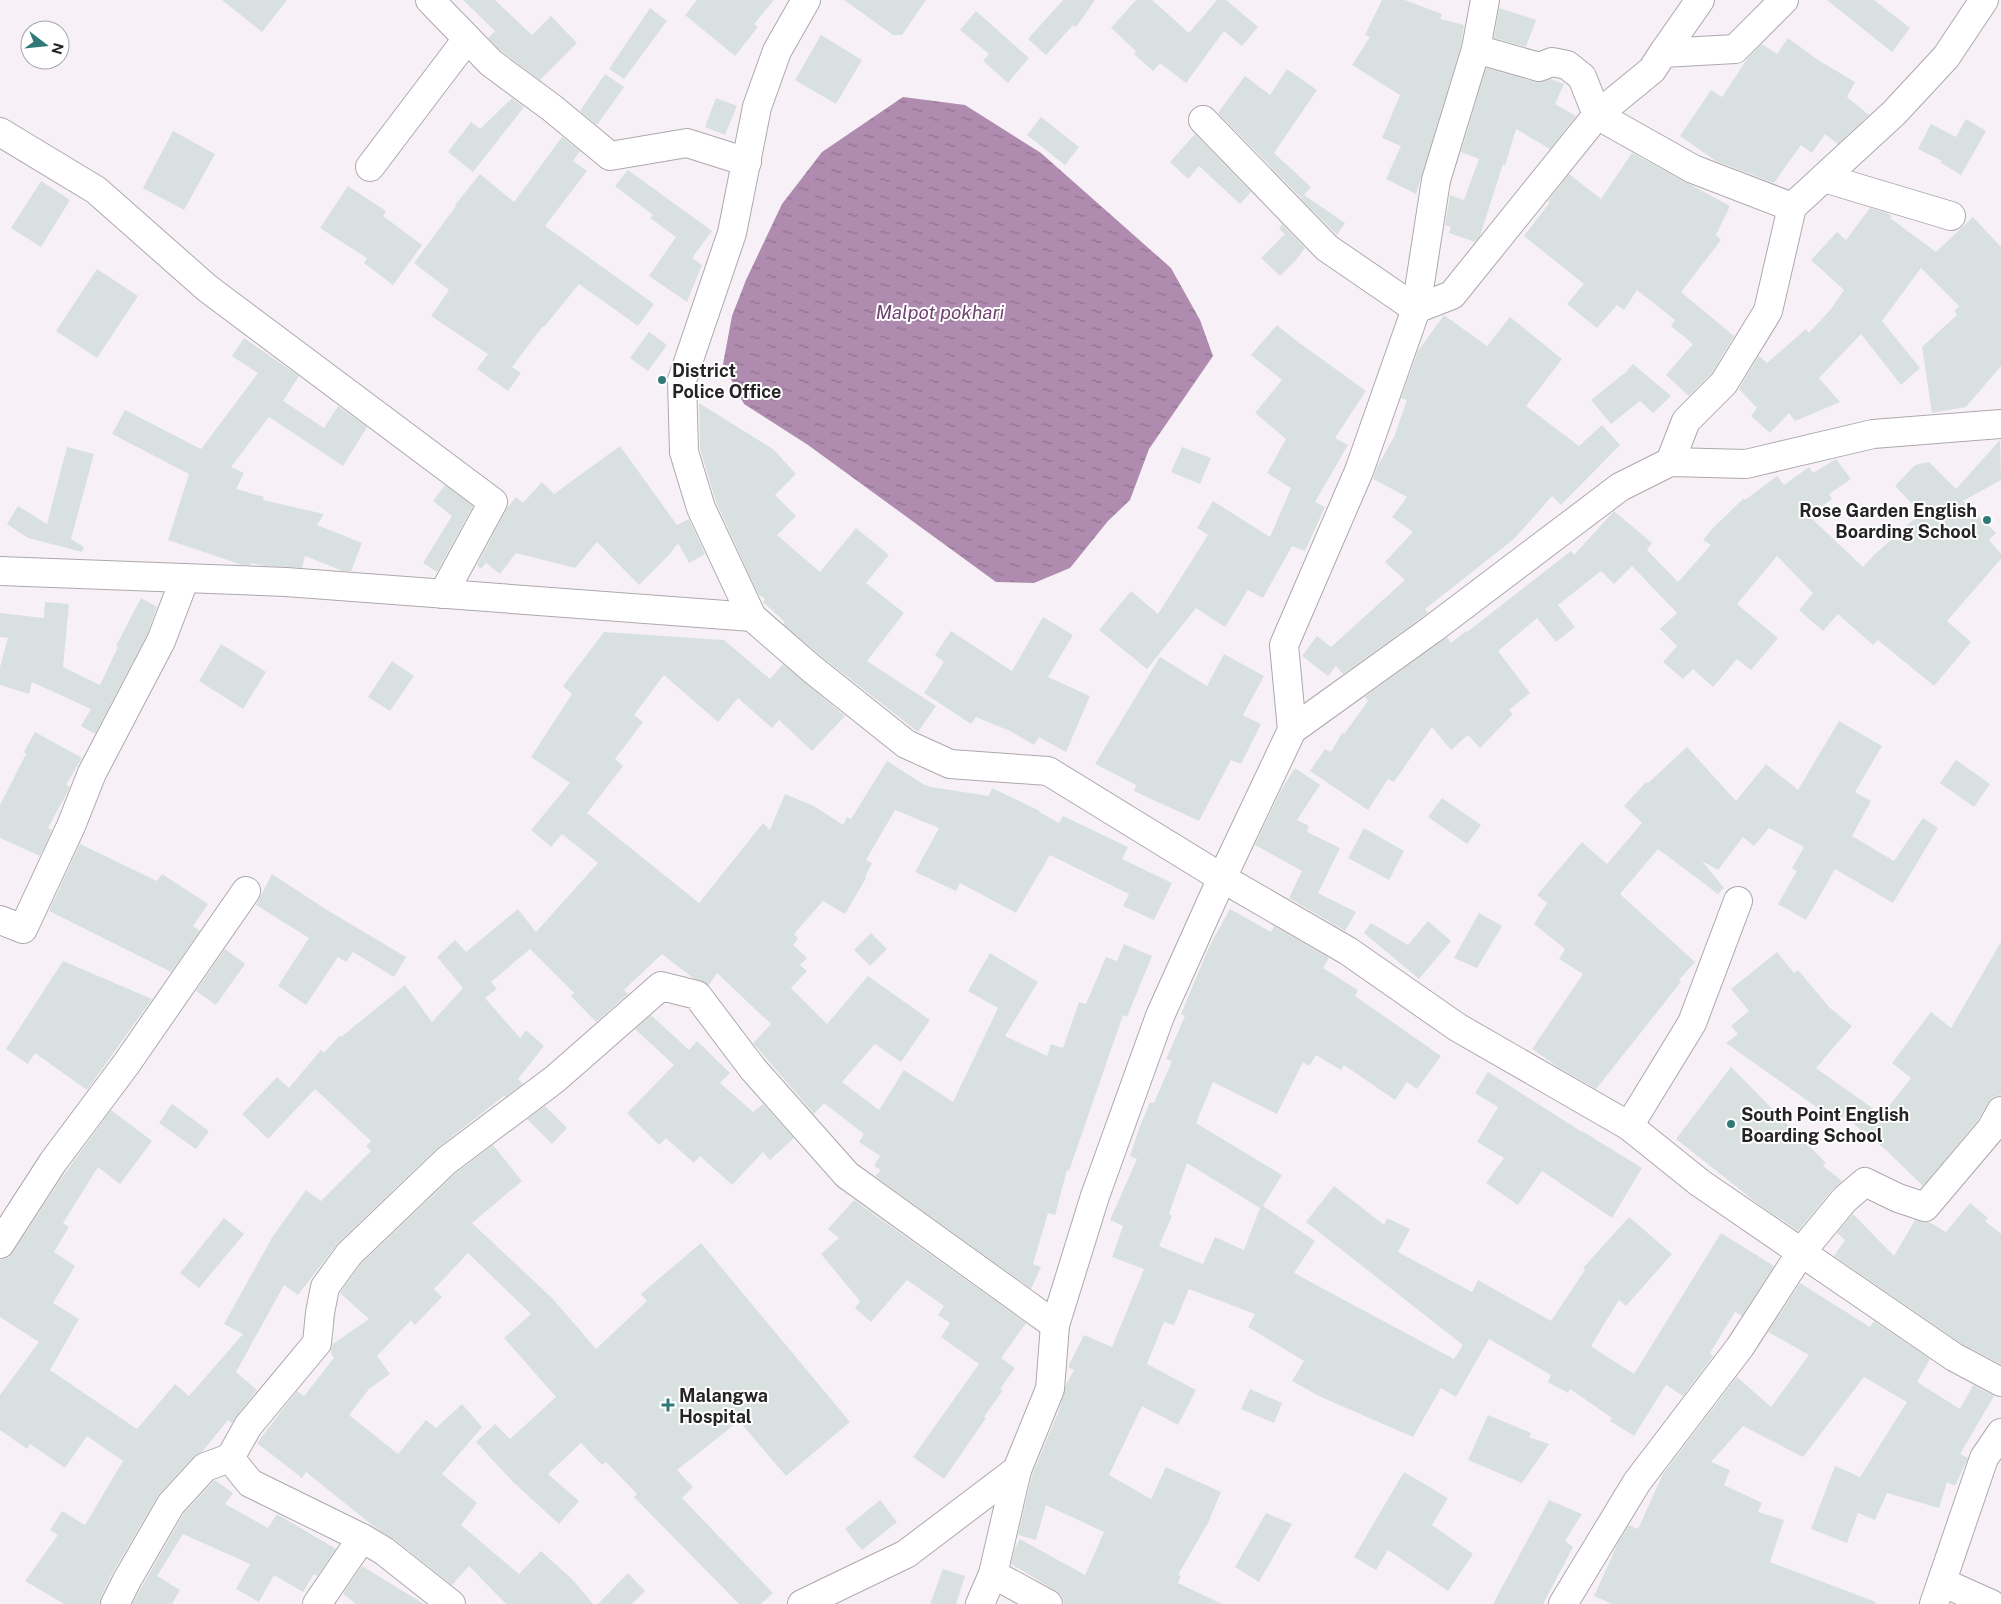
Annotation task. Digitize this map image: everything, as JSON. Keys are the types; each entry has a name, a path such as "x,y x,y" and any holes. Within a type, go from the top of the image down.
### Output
{"street":[{"path":"430,0 490,63 552,108 610,156 687,143 747,162"},
{"path":"806,0 776,51 757,107 732,233 682,380 684,452 701,508 752,617 812,669 906,744 950,764 1048,771 1222,878 1348,952 1457,1027 1629,1126 1700,1183 1954,1357 2001,1382"},
{"path":"1292,730 1284,645 1359,471 1416,310 1436,180 1476,49 1485,0"},
{"path":"1416,310 1452,295 1597,115 1652,70 1700,0"},
{"path":"1663,53 1735,49 1784,0"},
{"path":"1670,462 1686,421 1724,382 1768,311 1792,207 1894,113 1946,57 1984,0"},
{"path":"1990,0 2001,5"},
{"path":"370,167 467,39"},
{"path":"1476,49 1539,67 1552,62 1567,65 1582,77 1597,115 1693,169 1792,207"},
{"path":"1203,120 1328,248 1416,310"},
{"path":"0,132 96,190 206,288 493,502 443,594"},
{"path":"1824,178 1951,216"},
{"path":"980,1604 992,1574 1016,1470 1050,1389 1055,1325 1095,1196 1160,1016 1222,878 1292,730 1431,630 1620,487 1670,462 1746,464 1873,434 2001,424"},
{"path":"0,571 286,582 752,617"},
{"path":"0,920 23,929 92,773 161,641 185,578"},
{"path":"0,1244 52,1162 127,1063 246,891"},
{"path":"1629,1126 1692,1022 1738,901"},
{"path":"115,1604 171,1504 205,1466 230,1458 248,1426 316,1343 325,1287 349,1254 446,1162 555,1079 661,986 696,995 753,1069 847,1175 1055,1325"},
{"path":"1563,1604 1637,1482 1740,1347 1802,1252 1845,1199 1865,1182 1898,1198 1925,1207 1991,1129 2001,1111"},
{"path":"1992,1604 1938,1593 1984,1458 2001,1433"},
{"path":"230,1458 250,1483 362,1538 384,1551 451,1604"},
{"path":"802,1604 906,1554 1016,1470"},
{"path":"317,1604 362,1538"},
{"path":"992,1574 1048,1604"}],"water":[{"name":"Malpot pokhari","path":"903,97 965,105 1041,153 1171,268 1200,320 1213,356 1149,449 1130,500 1108,521 1070,568 1034,583 996,582 808,445 744,404 723,364 732,316 746,280 782,204 822,152"}],"building":[{"path":"222,0 287,0 262,32"},
{"path":"463,0 495,0 532,35 551,16 577,43 540,80 501,51 488,38 495,31"},
{"path":"697,0 774,0 754,24 758,27 735,56 685,15"},
{"path":"844,0 926,0 902,35 893,35"},
{"path":"1063,0 1095,0 1076,27 1073,25 1046,55 1028,39"},
{"path":"1136,0 1152,0 1189,33 1217,0 1226,0 1258,27 1242,46 1224,31 1186,83 1160,63 1153,71 1134,54 1136,51 1111,28"},
{"path":"1382,0 1405,0 1442,14 1440,19 1464,25 1461,45 1416,194 1386,179 1401,146 1382,138 1400,95 1352,65 1370,37 1365,35"},
{"path":"1827,0 1874,0 1910,28 1892,52"},
{"path":"650,8 667,21 624,79 609,69"},
{"path":"1499,8 1536,20 1526,47 1494,38"},
{"path":"976,11 1029,58 1008,83 983,61 989,54 960,30"},
{"path":"821,35 862,60 836,104 795,80"},
{"path":"1788,38 1818,60 1855,82 1847,97 1869,115 1838,144 1825,134 1812,153 1801,145 1774,183 1716,161 1680,136 1711,90 1722,97 1747,59 1762,44 1777,54"},
{"path":"1486,68 1535,82 1551,79 1564,84 1555,104 1576,116 1550,149 1516,129 1480,236 1475,242 1449,233 1451,227 1445,225 1450,195 1464,200 1479,159 1461,152"},
{"path":"1287,69 1317,90 1274,153 1311,187 1301,198 1218,113 1245,76 1270,95"},
{"path":"605,74 624,87 597,125 580,111"},
{"path":"512,98 524,107 473,172 448,152 471,122 480,129"},
{"path":"716,98 737,106 725,135 705,127"},
{"path":"1041,117 1079,147 1065,165 1027,135"},
{"path":"1966,119 1986,131 1961,175 1941,163 1942,161 1918,149 1931,124 1956,137"},
{"path":"173,131 215,154 184,210 143,188"},
{"path":"1195,134 1251,192 1240,204 1199,166 1188,179 1170,162"},
{"path":"562,137 580,151 573,161 587,171 545,226 654,304 638,326 579,284 543,326 512,367 521,373 508,391 477,369 488,354 431,316 449,290 414,263 455,205 480,174 514,202"},
{"path":"1632,153 1730,206 1716,235 1721,240 1681,292 1734,336 1712,373 1689,396 1666,375 1693,344 1671,326 1675,320 1637,290 1624,310 1617,305 1597,328 1567,304 1584,284 1524,236 1569,174 1601,199"},
{"path":"628,170 712,231 692,258 702,265 687,302 649,276 676,237 650,218 653,215 615,186"},
{"path":"41,181 70,200 41,247 11,228"},
{"path":"348,186 386,211 383,216 422,245 393,285 364,263 367,258 320,228"},
{"path":"1304,195 1345,223 1337,235 1301,199"},
{"path":"1870,208 1892,216 1890,218 1936,252 1973,217 2001,247 2001,366 1966,407 1932,413 1922,347 1957,315 1954,311 1959,306 1921,268 1882,321 1920,368 1901,385 1861,334 1819,378 1840,402 1795,421 1789,413 1770,433 1751,416 1757,408 1739,389 1759,356 1767,363 1806,329 1809,333 1831,309 1844,290 1811,260 1837,232 1846,240"},
{"path":"1282,224 1305,248 1280,276 1261,258 1285,234 1279,229"},
{"path":"97,269 138,296 97,358 56,331"},
{"path":"1444,315 1487,346 1510,317 1562,359 1526,406 1579,446 1602,425 1620,445 1561,505 1552,496 1514,539 1425,609 1428,613 1343,674 1336,666 1328,676 1302,656 1317,636 1331,647 1405,580 1385,562 1413,532 1392,517 1407,497 1373,479 1377,467 1394,437 1407,400 1401,398 1418,351"},
{"path":"1277,325 1366,391 1335,438 1348,445 1315,502 1325,507 1305,551 1292,546 1263,598 1248,590 1225,627 1196,608 1147,669 1099,630 1131,591 1158,614 1208,535 1197,528 1213,501 1270,537 1291,488 1267,473 1286,439 1255,413 1282,380 1251,355"},
{"path":"649,332 667,345 648,371 630,358"},
{"path":"244,338 299,376 283,401 324,428 338,406 367,427 343,466 269,417 231,467 244,473 236,489 264,497 263,500 324,514 317,525 362,543 351,571 343,571 305,556 302,568 264,566 251,563 250,565 242,565 168,540 189,474 112,434 125,410 201,449 258,373 232,356"},
{"path":"1633,364 1671,396 1653,413 1640,401 1611,424 1591,400 1626,372"},
{"path":"699,403 773,449 796,474 775,495 796,516 777,535 820,572 856,528 889,555 866,583 904,613 867,661 936,706 918,732 822,657 783,624 785,622 763,602 765,599 758,594 716,502 700,449"},
{"path":"2000,440 2001,480 1963,501 1996,533 1989,540 2001,554 2001,559 1947,621 1971,642 1934,686 1878,640 1873,645 1838,614 1823,631 1799,610 1813,593 1777,556 1737,604 1778,638 1751,670 1737,659 1713,687 1693,669 1683,679 1663,662 1677,646 1660,629 1677,613 1632,566 1614,584 1601,571 1558,605 1575,627 1556,642 1537,618 1498,651 1530,693 1509,710 1513,714 1480,748 1468,735 1451,750 1432,727 1394,782 1388,779 1368,810 1310,771 1325,749 1331,752 1342,733 1344,734 1368,701 1365,697 1447,637 1451,643 1467,632 1571,551 1574,555 1614,511 1652,543 1647,550 1678,582 1711,545 1703,540 1744,498 1745,500 1777,476 1784,485 1809,467 1813,473 1836,459 1851,479 1829,494 1832,499 1809,516 1863,567 1921,513 1895,486 1915,465 1929,462 1956,489"},
{"path":"620,446 677,525 689,519 705,554 689,563 678,543 669,555 639,585 597,542 575,568 516,553 500,574 486,563 481,569 477,565 507,508 516,497 523,503 542,482 554,494"},
{"path":"67,447 94,454 71,539 84,547 82,552 28,538 7,524 18,506 47,524"},
{"path":"1182,447 1211,458 1200,484 1171,472"},
{"path":"445,485 473,506 437,572 423,563 452,516 433,501"},
{"path":"141,598 157,607 147,635 95,734 81,726 91,709 32,682 29,694 0,685 0,667 8,638 0,637 0,613 44,618 45,602 69,604 63,667 100,685 118,647 116,646"},
{"path":"1043,617 1073,635 1048,677 1090,696 1066,752 1039,737 1034,745 1010,731 976,717 971,724 924,693 944,662 935,655 951,631 1012,671"},
{"path":"604,632 724,640 770,679 783,664 845,716 812,751 779,720 772,728 738,698 718,722 664,675 634,715 643,722 615,759 623,766 587,813 699,903 763,823 770,830 785,794 814,806 843,825 847,817 851,819 887,761 931,787 989,796 992,788 1040,811 1059,823 1063,816 1128,847 1122,859 1172,883 1154,920 1123,906 1129,894 1050,855 1016,913 960,883 956,891 915,872 939,828 895,810 866,860 872,863 866,878 845,914 823,901 794,934 798,939 793,945 807,958 800,965 807,971 791,988 827,1024 868,976 930,1020 901,1062 875,1044 842,1082 879,1110 904,1070 953,1102 998,1008 968,991 990,953 1038,982 1005,1036 1047,1056 1051,1044 1063,1048 1079,1002 1086,1004 1106,957 1117,961 1124,944 1152,956 1127,1017 1123,1015 1069,1171 1067,1170 1055,1215 1048,1213 1033,1264 1041,1267 1031,1289 875,1176 881,1170 874,1166 880,1156 859,1142 864,1134 824,1103 814,1114 753,1043 771,1024 717,973 709,985 693,978 662,954 624,990 628,994 596,1022 571,996 574,993 530,949 491,982 497,989 485,998 520,1038 526,1030 544,1046 518,1079 523,1084 504,1096 435,1150 338,1243 298,1295 284,1285 236,1372 257,1390 232,1423 228,1420 202,1452 194,1456 159,1494 113,1572 101,1597 100,1604 64,1604 25,1581 58,1535 50,1530 62,1511 85,1525 123,1461 87,1436 65,1468 30,1444 27,1449 0,1430 0,1395 39,1342 0,1317 0,1260 8,1258 13,1252 63,1176 111,1110 152,1141 120,1184 98,1167 63,1223 69,1227 54,1252 75,1266 53,1303 79,1319 50,1370 137,1429 175,1384 189,1396 243,1334 224,1324 273,1236 306,1190 321,1201 371,1151 366,1146 371,1141 315,1089 268,1139 242,1114 277,1077 289,1088 321,1050 324,1053 340,1035 341,1037 405,985 432,1022 463,988 437,957 455,940 466,952 518,909 536,932 598,863 562,834 551,847 531,830 570,783 531,757 572,694 563,686"},
{"path":"221,644 266,672 243,709 199,681"},
{"path":"1224,654 1264,676 1243,715 1261,724 1241,764 1231,760 1199,821 1134,791 1136,785 1095,764 1160,657 1207,686"},
{"path":"392,661 414,676 390,711 368,697"},
{"path":"1839,721 1882,746 1855,792 1871,801 1852,836 1894,861 1923,818 1938,828 1893,903 1835,869 1806,920 1778,904 1797,871 1792,868 1804,847 1769,828 1754,846 1743,837 1718,870 1702,861 1724,888 1718,894 1658,849 1620,894 1695,962 1679,980 1681,982 1596,1089 1532,1049 1583,974 1559,959 1565,949 1534,924 1547,903 1537,895 1582,842 1607,864 1642,823 1624,806 1646,782 1648,783 1687,747 1736,801 1766,764 1798,790"},
{"path":"35,732 82,758 66,785 70,787 48,828 52,830 40,856 0,838 0,805"},
{"path":"1956,760 1990,784 1974,807 1940,783"},
{"path":"1295,768 1320,785 1297,820 1309,826 1307,832 1340,848 1318,893 1356,912 1345,931 1289,898 1302,871 1255,845 1281,790"},
{"path":"1442,798 1481,825 1467,844 1428,817"},
{"path":"1364,828 1404,851 1389,880 1348,858"},
{"path":"80,844 157,881 162,874 208,904 193,926 200,931 171,972 49,911"},
{"path":"272,874 327,910 406,957 394,977 353,952 346,962 338,957 306,1005 278,986 309,938 256,905"},
{"path":"1230,909 1271,932 1274,926 1329,958 1323,968 1358,990 1355,996 1441,1056 1417,1089 1407,1082 1395,1100 1344,1065 1341,1070 1316,1055 1309,1066 1303,1062 1277,1114 1213,1082 1196,1123 1282,1175 1263,1206 1315,1241 1294,1273 1454,1359 1463,1345 1306,1222 1334,1186 1384,1225 1387,1218 1410,1229 1398,1252 1472,1292 1478,1280 1551,1321 1585,1270 1583,1268 1629,1217 1672,1254 1626,1306 1619,1300 1592,1344 1592,1347 1634,1374 1721,1233 1774,1266 1742,1316 1735,1312 1710,1353 1713,1356 1683,1396 1666,1385 1634,1436 1610,1421 1612,1418 1570,1389 1568,1393 1548,1382 1551,1375 1489,1339 1456,1397 1441,1388 1413,1437 1321,1397 1292,1381 1304,1361 1248,1327 1255,1314 1189,1289 1174,1325 1164,1322 1147,1364 1196,1390 1178,1425 1142,1406 1109,1475 1151,1499 1166,1467 1221,1492 1208,1523 1178,1575 1181,1576 1178,1583 1222,1604 1064,1604 1062,1596 1056,1591 1011,1564 1015,1548 1020,1539 1085,1575 1104,1532 1046,1505 1036,1540 1018,1535 1032,1475 1058,1413 1066,1385 1074,1370 1068,1367 1084,1335 1112,1347 1144,1269 1112,1257 1123,1226 1110,1220 1137,1159 1130,1156 1140,1126 1150,1102 1154,1103 1172,1061 1166,1059 1185,1016 1181,1014 1209,947","holes":["1187,1163 1260,1208 1244,1250 1215,1237 1203,1264 1159,1246 1172,1216 1169,1214"]},
{"path":"1479,913 1502,926 1477,968 1454,958"},
{"path":"1428,921 1451,941 1419,979 1364,933 1371,923 1408,945"},
{"path":"871,933 887,949 870,966 854,950"},
{"path":"2001,942 2001,1095 1993,1097 1978,1120 1923,1186 1886,1150 1844,1116 1839,1123 1726,1043 1738,1034 1731,1026 1749,1011 1731,989 1777,952 1794,973 1798,970 1829,1007 1852,1026 1816,1068 1882,1115 1911,1078 1892,1063 1931,1012 1951,1028"},
{"path":"225,949 245,964 216,1005 196,991"},
{"path":"63,961 152,999 87,1090 35,1053 28,1064 6,1049"},
{"path":"651,1015 689,1050 697,1041 730,1073 720,1083 753,1112 763,1104 794,1138 770,1160 763,1152 732,1185 700,1156 694,1163 666,1138 659,1145 627,1113 674,1065 635,1029"},
{"path":"1731,1067 1826,1163 1823,1166 1842,1181 1798,1231 1757,1203 1676,1139"},
{"path":"1488,1072 1642,1168 1612,1218 1542,1171 1518,1205 1486,1183 1504,1158 1477,1142 1498,1107 1475,1093"},
{"path":"172,1104 209,1131 196,1149 159,1123"},
{"path":"545,1106 567,1128 552,1144 527,1119"},
{"path":"493,1145 522,1181 472,1223 552,1298 596,1349 647,1301 641,1294 701,1243 850,1422 786,1476 739,1421 677,1470 693,1487 682,1498 773,1593 761,1604 739,1604 634,1497 637,1494 606,1462 602,1465 581,1443 548,1474 579,1501 559,1524 513,1482 476,1442 495,1424 510,1439 556,1397 504,1338 531,1314 468,1253 434,1289 442,1297 415,1325 411,1320 377,1356 390,1374 369,1389 349,1415 398,1454 426,1420 436,1428 462,1404 482,1427 442,1474 477,1503 461,1525 519,1574 541,1551 572,1579 593,1604 506,1604 469,1566 452,1585 394,1539 377,1529 306,1472 302,1478 257,1443 297,1391 304,1396 334,1358 330,1352 333,1344 369,1319 340,1293 361,1264 456,1173"},
{"path":"854,1200 1026,1323 1001,1358 1015,1368 1000,1389 1003,1390 984,1417 986,1418 944,1479 913,1457 979,1364 941,1337 950,1323 938,1315 944,1306 907,1280 871,1322 855,1308 860,1301 821,1254 839,1238 828,1229"},
{"path":"1970,1203 1988,1218 1985,1221 2001,1234 2001,1364 1962,1344 1834,1256 1845,1240 1837,1233 1853,1214 1894,1256 1915,1220 1929,1222 1946,1232"},
{"path":"224,1218 244,1234 199,1288 180,1273"},
{"path":"1800,1283 1870,1327 1874,1321 1930,1359 1917,1382 1960,1409 1973,1385 1994,1396 1960,1454 1968,1458 1955,1486 1947,1482 1939,1508 1887,1493 1875,1520 1858,1513 1847,1543 1811,1529 1835,1466 1860,1477 1907,1402 1864,1377 1803,1457 1743,1426 1711,1462 1730,1470 1724,1485 1762,1503 1758,1512 1784,1520 1770,1562 1876,1602 1876,1604 1612,1604 1594,1596 1618,1543 1629,1525 1638,1529 1663,1474 1737,1377 1771,1407 1809,1355 1768,1332"},
{"path":"1250,1389 1282,1403 1274,1423 1241,1409"},
{"path":"1488,1415 1531,1433 1529,1437 1549,1444 1522,1483 1468,1460"},
{"path":"1404,1472 1448,1498 1432,1525 1473,1554 1448,1591 1388,1550 1376,1570 1354,1557"},
{"path":"215,1480 233,1493 225,1504 268,1528 277,1514 336,1549 317,1576 314,1574 303,1592 274,1575 259,1602 236,1589 250,1564 183,1534 157,1576 180,1590 172,1604 132,1604 184,1513"},
{"path":"880,1500 897,1522 862,1550 845,1529"},
{"path":"1549,1500 1582,1514 1565,1541 1573,1547 1543,1604 1493,1604"},
{"path":"1266,1513 1292,1524 1259,1582 1235,1567"},
{"path":"362,1566 424,1604 356,1604 343,1594"},
{"path":"943,1569 965,1576 956,1604 930,1604"},
{"path":"628,1573 645,1591 632,1604 598,1604"}],"place":[{"name":"District Police Office","path":"662,380"},
{"name":"Rose Garden English Boarding School","path":"1987,520"},
{"name":"South Point English Boarding School","path":"1731,1124"},
{"name":"Malangwa Hospital","path":"668,1405"}]}
